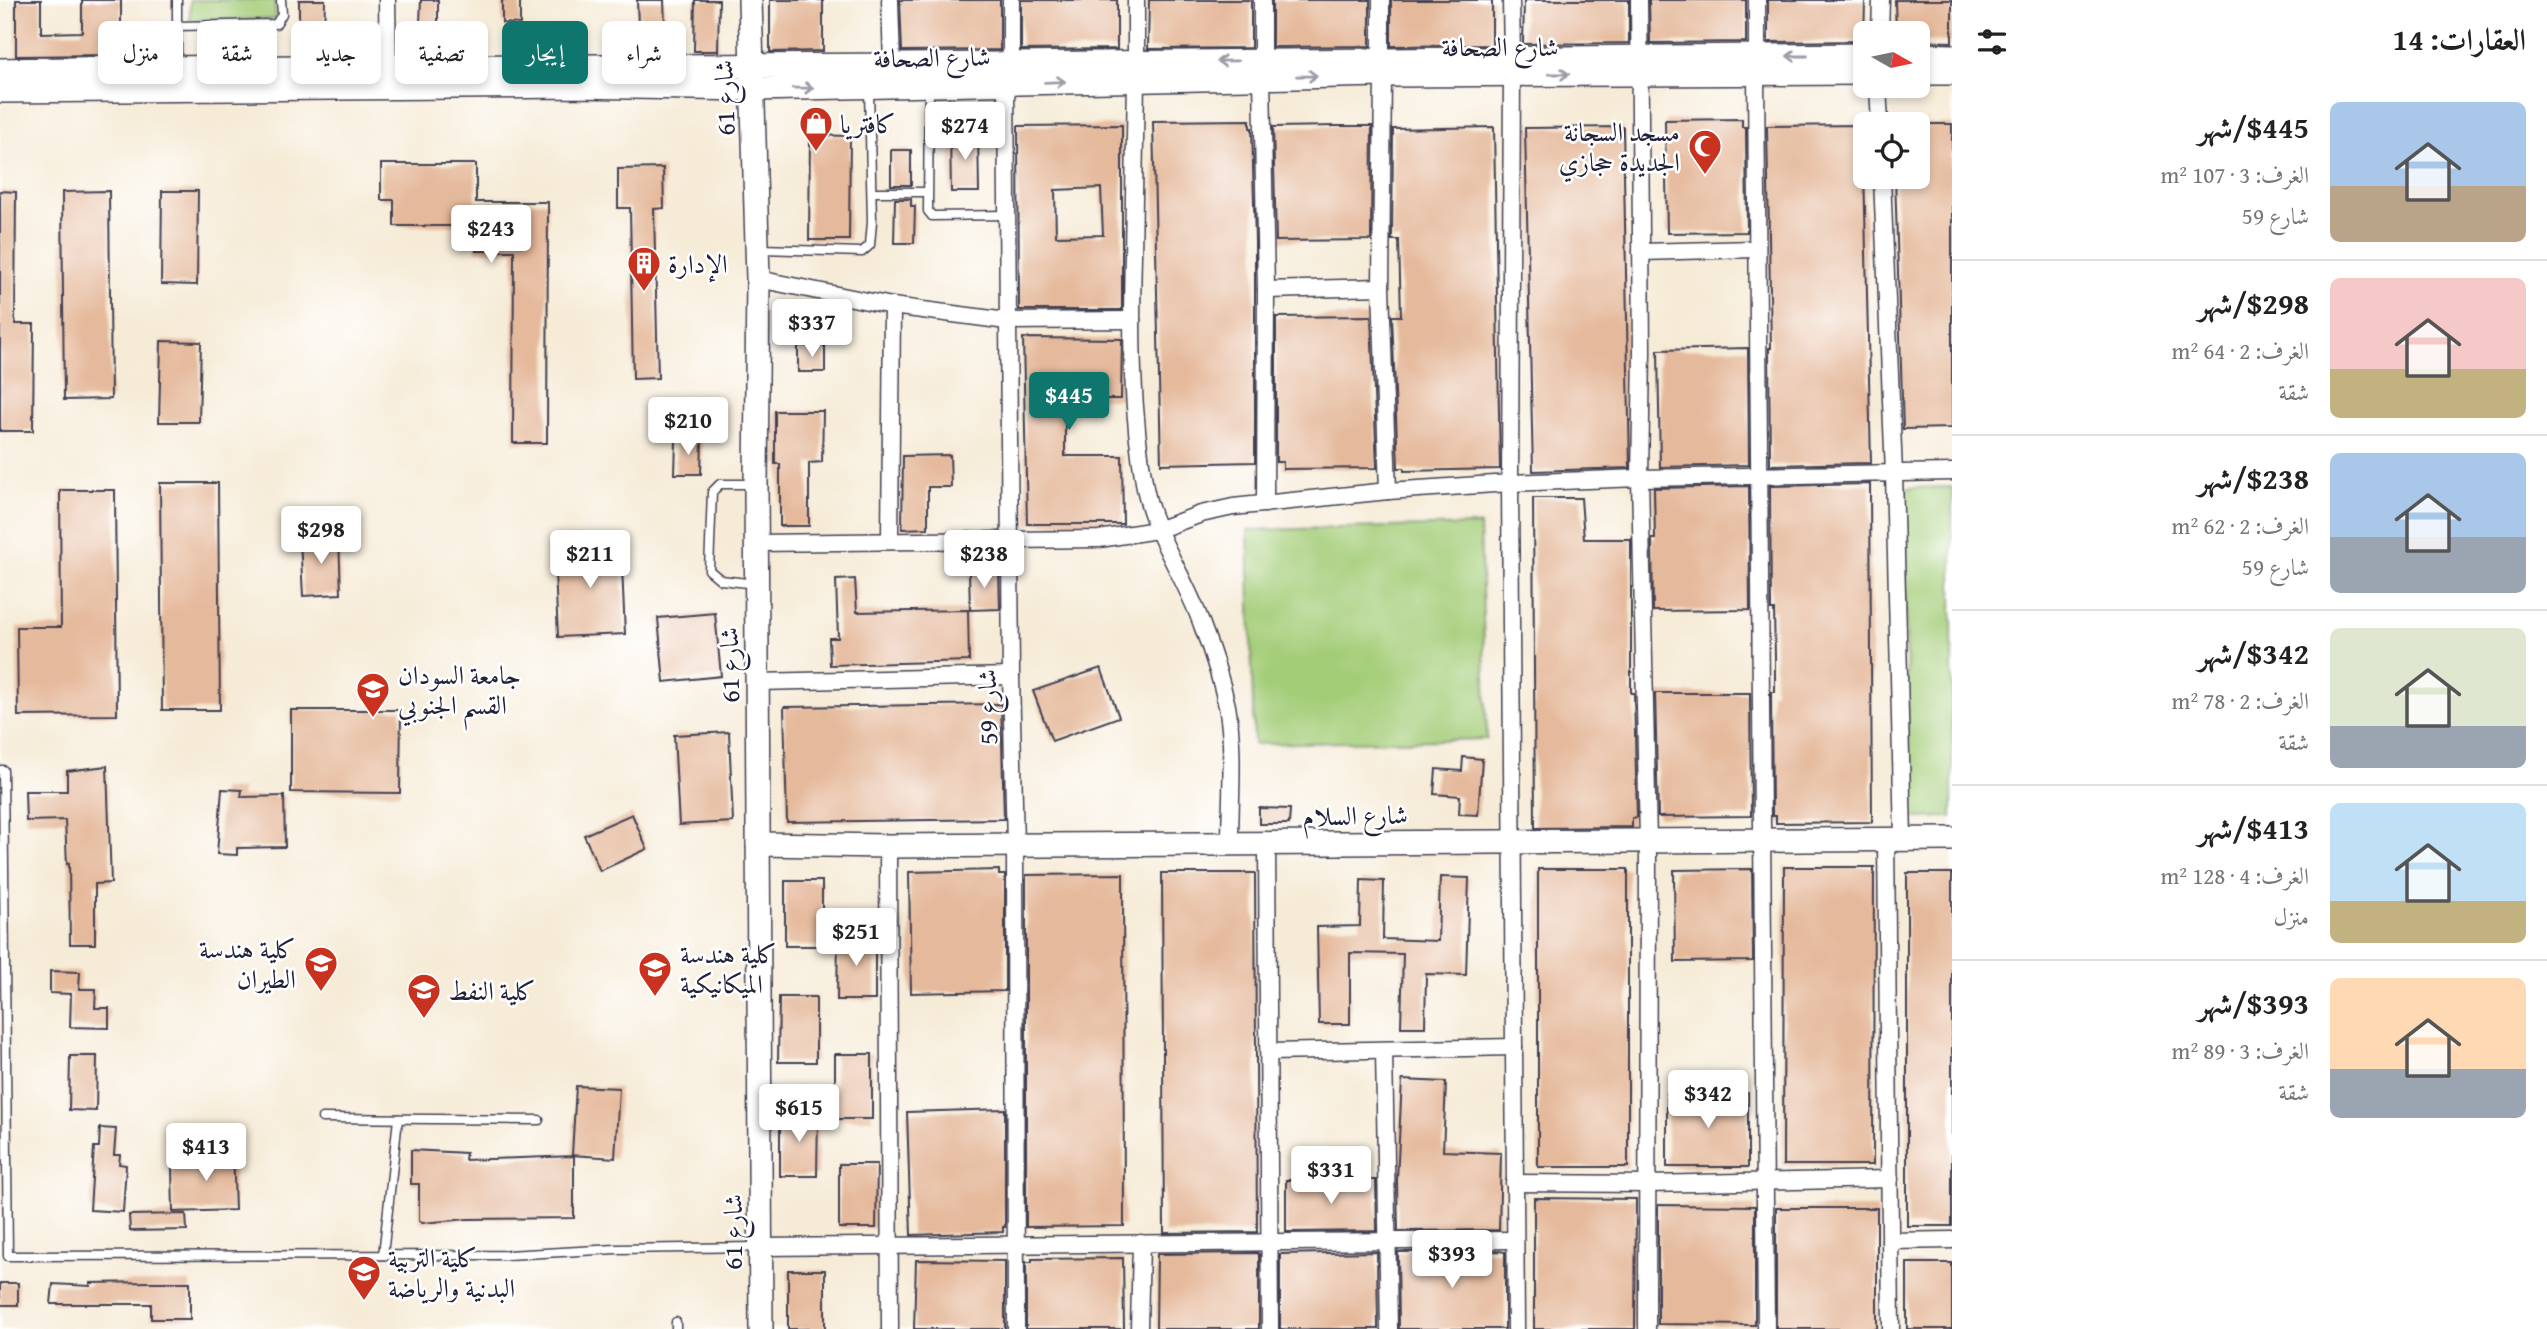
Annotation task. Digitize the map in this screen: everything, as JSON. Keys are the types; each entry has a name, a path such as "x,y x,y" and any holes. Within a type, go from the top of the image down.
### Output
{"main road":[{"name":"شارع 61","path":"750,0 758,279 755,484 761,1329"},
{"path":"1930,55 1952,55"},
{"name":"شارع الصحافة","path":"1757,65 1853,56"},
{"name":"شارع الصحافة","path":"183,78 388,65 892,65 1009,74 1382,67 1757,65 1853,72"},
{"name":"شارع الصحافة","path":"0,70 98,74"},
{"path":"1930,73 1952,73"},
{"name":"شارع الصحافة","path":"183,78 751,89 929,85 1009,74"},
{"name":"شارع الصحافة","path":"0,92 101,84"},
{"name":"شارع السلام","path":"758,844 1015,846 1952,839"}],"street":[{"path":"387,0 388,65"},
{"path":"890,0 892,65"},
{"name":"شارع 59","path":"1010,0 1006,215 1015,846 1016,1329"},
{"path":"1136,0 1132,320 1135,411 1146,491 1157,530 1202,624 1227,707 1230,844"},
{"path":"1262,0 1266,289 1265,504"},
{"path":"1381,0 1381,287 1388,491"},
{"path":"1511,0 1511,841 1516,1329"},
{"path":"1639,0 1640,478 1648,842 1647,1329"},
{"path":"1757,0 1755,249 1766,1329"},
{"path":"1881,0 1881,21"},
{"path":"1882,189 1894,474 1891,1329"},
{"path":"1641,252 1755,249"},
{"path":"758,279 892,306 1007,321 1132,320"},
{"path":"1266,289 1381,287"},
{"path":"890,541 892,306"},
{"path":"756,543 1099,539 1157,530 1201,514 1233,507 1388,491 1640,478 1952,472"},
{"path":"758,682 1011,676"},
{"path":"1267,844 1270,1329"},
{"path":"888,846 890,1329"},
{"path":"1270,1052 1514,1047"},
{"path":"1384,1051 1389,1329"},
{"path":"1514,1183 1647,1184 1890,1179"},
{"path":"761,1247 1514,1240"},
{"path":"1890,1241 1952,1240"},
{"path":"1139,1329 1141,1242"}],"lane":[{"path":"177,0 177,21"},
{"path":"183,26 276,24 282,14 281,0"},
{"path":"929,85 928,211 932,216 1006,215"},
{"path":"757,249 862,252 870,245 872,192 869,87"},
{"path":"872,192 927,192"},
{"path":"755,484 720,484 712,492 709,570 721,580 756,584"},
{"path":"0,770 3,770 4,1256 507,1255 761,1247"},
{"path":"322,1118 540,1120"},
{"path":"383,1255 398,1118"}],"green space":[{"path":"190,0 275,0 275,19 190,20"},
{"path":"1952,487 1952,817 1909,818 1904,488"},
{"path":"1480,525 1487,739 1254,744 1248,530"}],"building":[{"path":"16,0 41,0 41,33 82,32 82,0 121,0 121,21 98,21 98,55 16,56"},
{"path":"299,0 325,0 324,21 299,21"},
{"path":"421,0 438,0 438,21 420,21"},
{"path":"502,0 520,0 520,21 502,21"},
{"path":"637,0 664,0 665,21 638,21"},
{"path":"695,0 719,0 718,51 694,51"},
{"path":"770,0 823,0 823,51 770,52"},
{"path":"900,0 1000,0 1000,50 902,51"},
{"path":"1021,0 1117,0 1117,49 1021,50"},
{"path":"1149,0 1251,0 1251,48 1148,49"},
{"path":"1272,0 1370,0 1370,46 1272,47"},
{"path":"1391,0 1492,0 1492,45 1391,46"},
{"path":"1524,0 1629,0 1629,43 1523,44"},
{"path":"1649,0 1746,0 1746,42 1650,43"},
{"path":"1768,0 1865,0 1864,21 1853,21 1853,41 1768,42"},
{"path":"1895,0 1952,0 1952,42 1930,41 1930,21 1896,21"},
{"name":"مسجد السجانة الجديدة حجازي","path":"1742,119 1742,127 1746,127 1747,232 1667,233 1665,120"},
{"path":"1250,120 1255,242 1255,462 1161,464 1153,121"},
{"path":"1930,124 1952,124 1952,428 1903,429 1895,189 1930,189"},
{"path":"1122,125 1122,310 1019,310 1018,126","holes":["1101,188 1103,235 1056,236 1055,190"]},
{"path":"1853,125 1853,189 1865,189 1871,463 1770,465 1767,126"},
{"path":"1372,126 1371,240 1276,241 1273,127"},
{"path":"1494,127 1500,469 1404,471 1404,468 1398,468 1392,316 1401,316 1399,240 1392,240 1393,129"},
{"path":"1623,127 1630,468 1533,471 1525,128"},
{"path":"978,131 979,192 951,192 950,132"},
{"path":"810,135 850,136 849,240 809,240"},
{"path":"891,150 911,150 911,185 891,185"},
{"path":"381,164 476,164 476,202 548,202 547,443 513,443 514,251 476,251 476,226 394,226 394,200 381,200"},
{"name":"الإدارة","path":"663,168 664,208 654,209 658,378 633,379 630,208 618,208 618,169"},
{"path":"0,191 16,192 15,324 34,324 33,431 0,431"},
{"path":"109,191 111,399 64,400 62,192"},
{"path":"162,191 198,191 197,285 161,284"},
{"path":"895,199 911,199 911,206 915,206 914,243 894,243"},
{"path":"1371,316 1377,468 1283,469 1283,462 1276,462 1276,317"},
{"path":"1023,338 1122,339 1121,399 1065,399 1065,456 1122,456 1123,524 1027,524"},
{"path":"161,341 201,342 199,422 159,422"},
{"path":"798,346 825,346 825,372 798,372"},
{"path":"1748,348 1749,465 1660,467 1658,350"},
{"path":"775,411 823,411 822,462 809,463 809,526 780,526 780,464 775,464"},
{"path":"676,440 702,440 701,474 675,474"},
{"path":"950,455 951,487 928,487 928,528 902,529 903,456"},
{"path":"160,483 218,483 220,710 162,710"},
{"path":"1870,484 1872,822 1776,823 1776,816 1772,816 1771,692 1775,692 1775,657 1774,610 1771,610 1770,486"},
{"path":"1749,486 1750,610 1653,611 1654,488"},
{"path":"60,490 115,490 117,715 18,716 17,627 61,627"},
{"path":"1533,498 1581,498 1584,539 1631,539 1631,693 1634,693 1637,817 1632,818 1632,827 1535,828"},
{"path":"339,537 341,594 303,596 300,539"},
{"path":"621,544 625,634 558,637 554,547"},
{"path":"999,569 1000,609 970,610 969,570"},
{"path":"855,579 857,612 968,610 969,661 830,665 829,638 838,638 836,580"},
{"path":"715,613 721,676 664,682 658,618"},
{"path":"1101,668 1119,717 1052,741 1033,691"},
{"path":"1655,693 1750,693 1751,816 1658,817"},
{"path":"1001,704 1004,819 787,822 784,707"},
{"path":"291,710 401,710 400,793 291,792"},
{"path":"729,732 733,822 679,825 674,735"},
{"path":"1463,757 1482,759 1478,815 1459,814 1460,796 1434,794 1436,769 1462,771"},
{"path":"107,766 111,883 95,884 95,944 70,944 69,863 67,864 65,820 26,821 25,791 67,791 67,771"},
{"path":"222,789 242,790 241,797 284,796 285,847 237,848 237,855 217,854"},
{"path":"1259,808 1290,809 1289,824 1259,824"},
{"path":"632,814 647,849 600,871 584,835"},
{"path":"1784,867 1874,867 1873,1165 1783,1165"},
{"path":"1538,869 1628,869 1628,1167 1538,1167"},
{"path":"1752,869 1753,961 1675,962 1674,870"},
{"path":"999,870 999,875 1005,875 1005,991 911,993 909,872"},
{"path":"1162,873 1255,873 1257,1232 1164,1233"},
{"path":"1907,873 1952,873 1952,1226 1907,1226"},
{"path":"1123,874 1124,1226 1026,1227 1026,875"},
{"path":"1440,877 1469,878 1466,975 1426,974 1425,1027 1401,1027 1403,954 1350,953 1350,1024 1319,1024 1317,927 1360,926 1361,880 1384,881 1383,939 1438,941"},
{"path":"785,881 822,881 822,946 785,946"},
{"path":"838,935 875,935 875,1000 837,1000"},
{"path":"50,971 80,972 79,989 96,989 95,1008 109,1008 109,1028 70,1027 71,994 50,993"},
{"path":"779,997 816,997 816,1062 778,1062"},
{"path":"835,1054 872,1054 872,1119 835,1119"},
{"path":"70,1056 97,1056 96,1111 69,1110"},
{"path":"1402,1080 1446,1082 1443,1151 1501,1153 1499,1230 1398,1231 1397,1180"},
{"path":"576,1086 619,1088 615,1158 572,1155"},
{"path":"1667,1093 1748,1093 1748,1167 1667,1167"},
{"path":"1005,1109 1003,1232 911,1235 907,1112"},
{"path":"780,1112 818,1112 817,1176 780,1176"},
{"path":"100,1128 116,1129 114,1155 120,1155 119,1164 126,1165 123,1212 90,1210 94,1147 99,1147"},
{"path":"233,1145 235,1210 173,1212 172,1167 204,1166 203,1146"},
{"path":"411,1150 466,1153 465,1160 574,1156 574,1218 468,1219 422,1223 419,1221 419,1184 411,1184"},
{"path":"839,1164 877,1164 876,1228 839,1228"},
{"path":"1286,1180 1376,1180 1377,1231 1286,1232"},
{"path":"1534,1198 1636,1199 1635,1329 1534,1329"},
{"path":"1658,1205 1755,1206 1755,1325 1658,1324"},
{"path":"1776,1208 1877,1208 1877,1329 1776,1329"},
{"path":"186,1214 187,1230 130,1231 129,1215"},
{"path":"1377,1252 1378,1329 1280,1329 1280,1254"},
{"path":"1398,1252 1505,1252 1505,1329 1399,1329"},
{"path":"1257,1253 1259,1329 1156,1329 1157,1254"},
{"path":"1123,1258 1124,1329 1026,1329 1026,1262 1032,1262 1032,1259"},
{"path":"916,1260 1005,1261 1005,1329 914,1329"},
{"path":"1907,1263 1952,1263 1952,1329 1907,1329"},
{"path":"788,1270 825,1270 825,1329 788,1329"},
{"path":"190,1282 190,1319 151,1319 151,1304 51,1304 53,1284 90,1286 90,1283"},
{"path":"0,1283 18,1283 18,1305 0,1305"}],"place":[{"name":"كافتريا","path":"816,153"},
{"name":"مسجد السجانة الجديدة حجازي","path":"1705,176"},
{"name":"الإدارة","path":"644,293"},
{"name":"جامعة السودان القسم الجنوبي","path":"373,719"},
{"name":"كلية هندسة الطيران","path":"321,993"},
{"name":"كلية هندسة الميكانيكية","path":"655,998"},
{"name":"كلية النفط","path":"424,1020"},
{"name":"كلية التربية البدنية والرياضة","path":"364,1302"}]}
